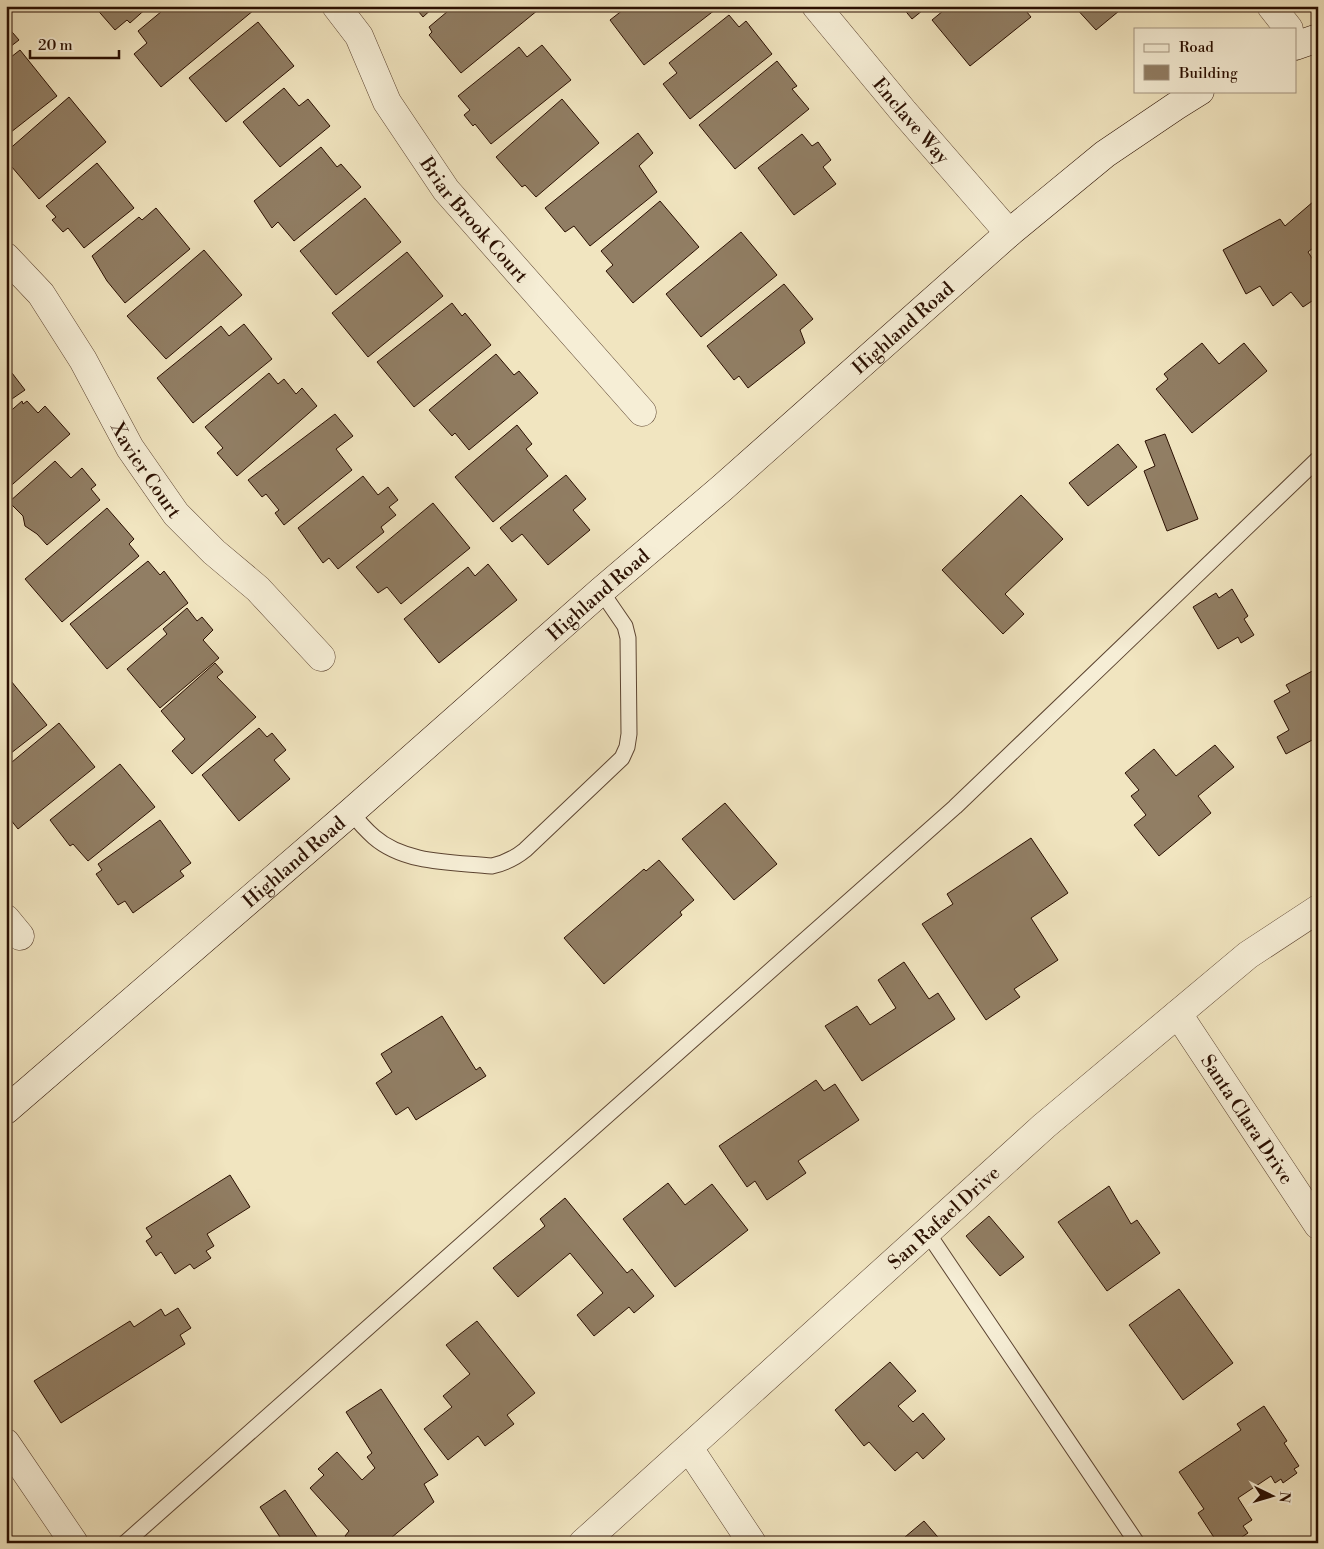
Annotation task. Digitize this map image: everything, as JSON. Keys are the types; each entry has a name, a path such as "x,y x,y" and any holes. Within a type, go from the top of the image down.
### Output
{"street":[{"name":"Briar Brook Court","path":"336,6 359,36 387,102 446,190 642,412"},
{"name":"Enclave Way","path":"816,6 903,111 1010,233"},
{"path":"1272,6 1291,28"},
{"name":"Highland Road","path":"6,1110 350,812 601,591 722,488 1010,233 1105,154 1198,92"},
{"name":"Xavier Court","path":"6,256 40,294 84,360 130,448 176,514 214,552 258,590 321,658"},
{"name":"San Rafael Drive","path":"583,1543 1044,1126 1248,955 1318,909"},
{"name":"Santa Clara Drive","path":"1178,1014 1318,1225"},
{"path":"6,1443 74,1543"},
{"path":"689,1448 752,1543"}],"lane":[{"path":"124,1543 955,806 1318,459"},
{"path":"350,812 375,838 387,846 417,858 492,866 504,864 525,850 622,758 627,747 629,734 628,638 625,626 601,591"},
{"path":"927,1232 1137,1543"}],"building":[{"path":"94,6 149,6 130,23 127,20 115,30"},
{"path":"168,6 250,6 254,10 161,87 134,54 147,43 138,31"},
{"path":"414,6 435,6 423,17"},
{"path":"454,6 535,6 538,10 461,73 429,35 432,32 429,27"},
{"path":"628,6 720,6 644,65 610,20"},
{"path":"895,6 928,6 912,19 903,8 899,12"},
{"path":"949,6 1022,6 1031,17 970,66 932,20"},
{"path":"1074,6 1125,6 1096,30"},
{"path":"729,15 739,27 746,21 772,54 690,119 663,84 677,73 669,63"},
{"path":"258,22 294,66 226,122 189,78"},
{"path":"6,25 19,40 6,50"},
{"path":"542,45 571,80 491,144 475,124 473,126 464,115 470,110 458,96 519,47 527,57"},
{"path":"20,50 57,96 6,136 6,61"},
{"path":"777,61 797,86 792,89 809,109 735,169 699,125"},
{"path":"284,88 299,106 308,99 330,126 280,167 243,122"},
{"path":"69,97 106,142 39,199 6,160 6,152"},
{"path":"562,99 599,143 536,197 525,185 522,187 496,157"},
{"path":"638,133 653,153 639,166 657,192 590,246 574,226 565,232 545,208"},
{"path":"802,134 812,146 818,142 831,160 823,167 836,184 794,215 758,168"},
{"path":"321,147 337,167 341,164 361,187 294,241 278,222 272,228 254,201"},
{"path":"97,163 134,208 84,248 68,228 63,232 52,220 56,217 46,206"},
{"path":"365,198 401,242 336,295 300,251"},
{"path":"660,201 699,247 633,303 606,271 613,265 601,251"},
{"path":"1314,201 1318,207 1318,244 1308,252 1318,267 1318,297 1303,307 1291,292 1273,306 1260,286 1246,294 1223,250 1280,219 1285,226"},
{"path":"156,208 190,249 125,303 107,281 92,256 139,217 142,220"},
{"path":"741,232 777,275 701,337 666,294"},
{"path":"204,250 242,295 166,359 127,316"},
{"path":"407,252 443,296 368,357 332,313"},
{"path":"784,284 813,319 800,330 805,343 748,388 739,376 734,380 707,346"},
{"path":"452,303 462,316 465,313 491,345 414,407 377,362"},
{"path":"244,324 272,359 193,423 157,378 221,326 229,336"},
{"path":"1202,343 1219,364 1244,343 1267,371 1192,433 1156,389 1168,379 1164,374"},
{"path":"496,354 514,375 519,371 538,393 469,450 455,433 452,436 429,410"},
{"path":"12,373 25,390 6,403 6,376"},
{"path":"269,373 278,384 284,379 296,394 302,388 317,406 237,476 217,453 223,448 205,427"},
{"path":"22,401 23,404 27,401 38,413 45,406 70,434 6,490 6,415"},
{"path":"335,414 353,436 336,449 352,470 284,525 275,513 279,510 266,494 262,497 248,480"},
{"path":"517,425 532,444 526,449 548,476 493,522 455,477"},
{"path":"1165,434 1198,519 1167,531 1144,471 1155,466 1145,441"},
{"path":"1118,444 1137,467 1088,506 1069,483"},
{"path":"55,461 71,478 82,468 96,485 91,489 100,500 47,545 37,534 25,526 23,516 9,502"},
{"path":"566,475 586,499 573,510 590,530 548,565 522,534 512,542 500,528"},
{"path":"363,476 378,495 388,487 398,500 389,507 396,515 381,527 384,532 338,569 329,558 323,563 298,528"},
{"path":"1021,495 1063,539 1005,594 1024,614 1003,634 942,570"},
{"path":"433,503 470,548 401,604 387,587 378,593 356,567"},
{"path":"107,508 134,539 129,544 139,556 62,622 25,579"},
{"path":"148,561 160,575 164,571 188,603 107,669 70,624"},
{"path":"488,564 517,600 439,663 404,619 468,567 475,576"},
{"path":"1232,589 1248,616 1244,619 1254,635 1241,643 1238,637 1218,649 1193,607 1216,593 1219,598"},
{"path":"187,608 197,621 202,617 213,630 203,640 219,658 160,708 127,669 167,634 163,629"},
{"path":"215,663 223,672 217,677 256,717 192,774 172,751 185,739 161,711"},
{"path":"1318,668 1318,741 1316,738 1286,754 1277,737 1289,730 1274,701 1290,692 1286,685"},
{"path":"11,681 47,725 6,757 6,685"},
{"path":"59,723 95,767 18,829 6,814 6,767"},
{"path":"259,728 267,737 272,733 286,750 274,760 290,779 239,821 202,775"},
{"path":"1215,745 1234,767 1198,796 1211,813 1159,856 1134,825 1146,815 1131,796 1139,790 1125,773 1154,749 1176,776"},
{"path":"120,764 155,807 88,861 73,844 70,846 50,820"},
{"path":"725,803 777,864 734,900 682,839"},
{"path":"160,820 191,863 180,871 184,876 133,913 125,901 118,905 96,874 102,870 98,864"},
{"path":"1031,838 1068,893 1031,918 1058,960 1014,989 1020,997 986,1020 922,924 953,904 947,894"},
{"path":"659,860 694,900 680,912 682,915 604,984 564,938 644,869 646,871"},
{"path":"904,962 929,999 938,993 955,1019 862,1081 825,1026 857,1006 870,1025 896,1008 878,980"},
{"path":"442,1016 476,1070 480,1067 486,1076 416,1120 408,1107 396,1115 376,1083 392,1072 381,1054"},
{"path":"816,1080 824,1091 835,1084 859,1120 798,1161 806,1173 767,1200 755,1181 747,1187 719,1146"},
{"path":"230,1175 250,1207 207,1234 214,1246 206,1251 211,1258 194,1269 190,1264 175,1274 161,1252 156,1256 146,1241 152,1237 146,1228"},
{"path":"668,1183 685,1205 712,1184 748,1230 675,1287 623,1219"},
{"path":"1109,1186 1131,1224 1137,1220 1160,1253 1107,1291 1058,1222"},
{"path":"565,1198 627,1273 632,1269 654,1296 634,1313 629,1307 594,1336 577,1315 603,1293 570,1253 518,1297 493,1268 545,1226 540,1219"},
{"path":"989,1216 1024,1257 1000,1276 966,1236"},
{"path":"1179,1289 1233,1363 1183,1400 1129,1325"},
{"path":"178,1308 191,1328 180,1335 185,1344 61,1423 34,1381 130,1321 134,1327 161,1309 165,1316"},
{"path":"477,1321 535,1393 507,1415 514,1424 485,1446 478,1436 448,1460 424,1429 452,1407 443,1396 470,1374 446,1345"},
{"path":"890,1362 916,1391 898,1406 913,1422 923,1413 945,1439 923,1459 917,1452 895,1471 869,1442 864,1446 835,1410"},
{"path":"381,1389 438,1475 424,1484 434,1502 385,1543 351,1543 345,1536 349,1531 310,1488 324,1475 318,1469 337,1452 362,1480 375,1468 367,1457 372,1453 346,1412"},
{"path":"1264,1406 1287,1441 1284,1443 1299,1466 1294,1469 1297,1473 1283,1483 1281,1479 1275,1483 1271,1476 1238,1498 1252,1520 1243,1526 1248,1533 1233,1543 1211,1543 1215,1539 1198,1513 1204,1509 1179,1472 1241,1430 1237,1424"},
{"path":"285,1490 321,1543 284,1543 260,1507"},
{"path":"924,1521 943,1543 910,1543 905,1537"}]}
